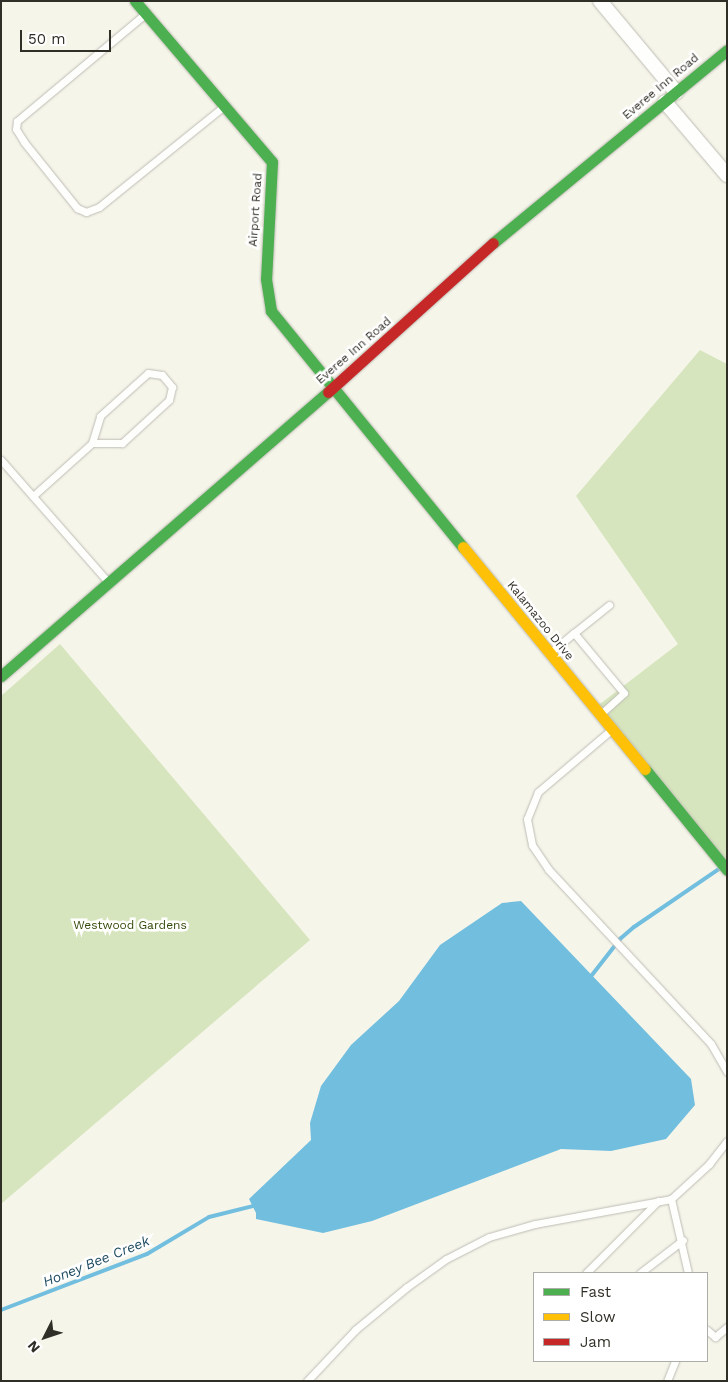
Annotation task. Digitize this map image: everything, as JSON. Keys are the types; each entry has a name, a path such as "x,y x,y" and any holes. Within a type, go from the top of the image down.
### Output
{"street":[{"name":"Airport Road","path":"135,1 272,162 266,279 271,311 332,389"},
{"path":"600,1 676,92"},
{"name":"Everee Inn Road","path":"1,676 332,389 404,325 452,277 727,50"},
{"path":"665,102 727,175"},
{"name":"Kalamazoo Drive","path":"332,389 727,870"}],"lane":[{"path":"146,14 17,121 16,129 24,142 77,208 86,212 99,207 224,105"},
{"path":"33,496 92,443 100,416 148,373 162,375 172,387 169,400 122,444 92,443"},
{"path":"1,460 108,582"},
{"path":"548,654 608,605"},
{"path":"574,633 624,693 599,716"},
{"path":"611,730 538,792 527,819 532,845 548,869 711,1044 727,1072"},
{"path":"307,1381 355,1330 407,1287 446,1260 489,1237 535,1224 672,1199 709,1164 727,1141"},
{"path":"672,1199 683,1240 688,1272"},
{"path":"587,1272 658,1202"},
{"path":"641,1272 683,1240"},
{"path":"708,1331 715,1337 727,1327"},
{"path":"667,1381 675,1362"}],"green space":[{"path":"700,350 727,364 727,874 596,707 678,644 576,496"},
{"name":"Westwood Gardens","path":"60,644 310,940 1,1204 1,696"}],"water":[{"path":"521,901 691,1079 695,1105 666,1139 611,1151 561,1149 372,1221 323,1233 256,1219 256,1213 249,1199 311,1140 310,1123 321,1086 351,1045 399,1001 440,945 502,903"}],"waterway":[{"name":"Honey Bee Creek","path":"592,975 620,939 634,927 719,869"},
{"name":"Honey Bee Creek","path":"1,1310 147,1254 209,1217 253,1206"}],"traffic: fast":[{"path":"135,1 272,162 266,279 271,311 463,547"},
{"path":"493,243 727,50"},
{"path":"1,676 328,392"},
{"path":"645,769 727,870"}],"traffic: slow":[{"path":"463,547 645,769"}],"traffic: jam":[{"path":"328,392 493,243"}]}
